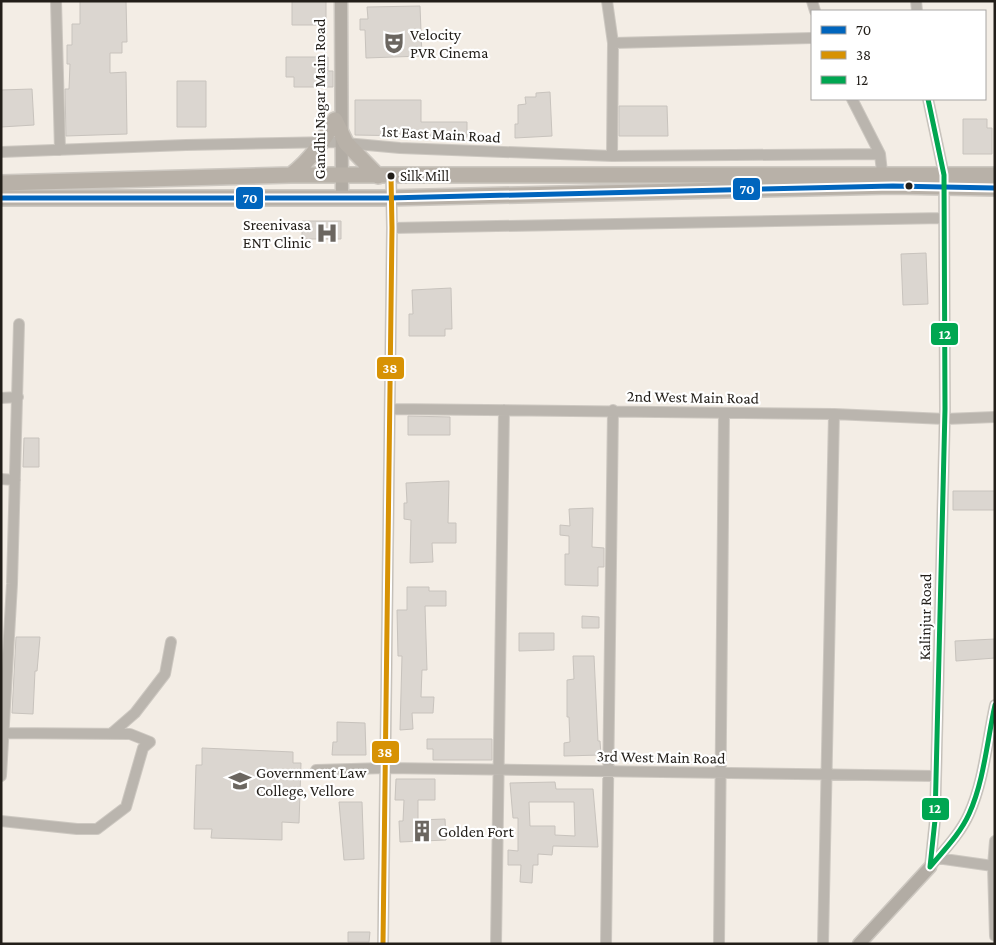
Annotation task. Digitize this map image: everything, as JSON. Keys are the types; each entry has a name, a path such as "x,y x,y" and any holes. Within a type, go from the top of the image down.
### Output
{"highway":[{"path":"291,175 337,137 384,176"},
{"path":"1,183 291,175 944,181 995,175"},
{"path":"1,198 392,198 883,181"},
{"path":"944,181 995,188"}],"main road":[{"name":"Gandhi Nagar Main Road","path":"336,1 338,197"},
{"path":"337,137 342,1"},
{"path":"859,944 933,863"}],"street":[{"path":"56,1 60,150"},
{"path":"607,1 613,42 612,156"},
{"path":"613,42 811,38"},
{"path":"853,100 880,154 883,181"},
{"name":"Kalinjur Road","path":"928,100 944,181 944,419 936,820 933,863"},
{"name":"1st East Main Road","path":"1,152 337,137 400,148 612,156 880,154"},
{"path":"384,176 392,198 384,944"},
{"path":"392,228 944,218"},
{"path":"1,776 15,480 19,324"},
{"path":"1,398 18,397"},
{"name":"2nd West Main Road","path":"390,409 613,410 834,414 944,419 995,417"},
{"path":"496,944 504,410"},
{"path":"606,944 613,410"},
{"path":"720,944 724,413"},
{"path":"823,944 834,414"},
{"path":"1,479 15,480"},
{"path":"112,733 135,712 165,674 171,642"},
{"path":"933,863 957,834 969,814 978,785 995,705"},
{"path":"1,821 77,829 97,828 126,807 143,748 150,742 130,734 3,733"},
{"name":"3rd West Main Road","path":"316,770 386,768 936,776"},
{"path":"995,841 993,866 995,936"},
{"path":"933,863 993,866"}],"building":[{"path":"80,1 126,1 127,42 122,42 122,53 110,53 110,73 126,72 127,134 66,136 65,89 69,89 70,64 67,64 67,45 72,45 72,24 80,24"},
{"path":"292,1 326,1 326,25 292,25"},
{"name":"Velocity PVR Cinema","path":"420,6 422,56 366,58 365,30 360,30 360,19 368,19 367,7"},
{"path":"286,57 328,57 328,71 333,71 333,87 294,87 294,77 286,77"},
{"path":"177,81 206,81 206,127 177,127"},
{"path":"32,89 34,125 1,127 1,90"},
{"path":"550,92 552,136 515,138 515,124 518,124 518,105 526,104 525,97 536,97 536,93"},
{"path":"355,100 421,100 421,122 467,122 467,137 355,135"},
{"path":"619,106 667,106 668,136 619,136"},
{"path":"963,119 987,119 987,128 992,128 992,154 963,154"},
{"path":"302,221 341,221 341,239 302,239"},
{"path":"926,253 928,304 903,305 901,254"},
{"path":"451,288 452,329 445,329 445,336 409,336 409,314 413,314 412,290"},
{"path":"408,416 450,417 450,435 408,435"},
{"path":"24,438 39,438 39,467 23,467"},
{"path":"449,481 448,523 456,523 456,543 432,543 433,562 410,563 411,520 404,519 404,503 407,503 406,483"},
{"path":"953,491 995,491 995,510 953,510"},
{"path":"593,508 592,547 604,548 604,567 598,567 598,586 565,585 565,554 569,554 569,536 560,535 560,525 570,526 569,509"},
{"path":"407,587 429,587 429,591 446,591 446,606 425,606 427,670 422,670 421,697 434,697 433,713 412,713 413,729 400,730 402,656 398,656 397,610 407,610"},
{"path":"582,616 599,617 599,628 582,628"},
{"path":"519,633 554,633 554,650 519,651"},
{"path":"16,637 40,637 37,671 35,671 33,714 12,713"},
{"path":"995,639 995,658 956,661 955,641"},
{"path":"573,656 594,656 598,741 600,741 601,755 564,756 564,743 570,742 569,717 567,717 567,680 574,679"},
{"path":"337,722 365,723 366,755 332,755 333,742 337,742"},
{"path":"427,739 492,739 492,760 433,760 433,749 427,749"},
{"path":"202,748 293,752 293,763 301,763 299,823 282,822 282,840 211,838 212,829 194,829 196,765 202,765"},
{"path":"396,779 435,779 435,800 418,800 418,820 445,819 446,840 400,842 399,821 403,821 404,800 395,800"},
{"path":"555,782 556,789 593,789 598,847 553,846 552,855 538,854 538,865 533,865 532,883 520,882 521,865 508,865 508,850 518,851 518,818 513,818 510,783","holes":["529,802 574,802 575,836 555,835 555,826 530,826"]},
{"path":"339,802 362,802 364,859 344,860"},
{"path":"348,932 370,932 369,942 348,942"}],"transit line":[{"name":"12","path":"928,100 944,175 945,409 935,820 930,867 951,842 969,814 982,775 995,705"},
{"name":"38","path":"383,944 392,228 391,176"},
{"name":"70","path":"1,198 388,198 893,186 995,188"}],"place":[{"name":"Velocity PVR Cinema","path":"394,43"},
{"name":"Silk Mill","path":"391,176"},
{"name":"Sreenivasa ENT Clinic","path":"327,233"},
{"name":"Government Law College, Vellore","path":"240,781"},
{"name":"Golden Fort","path":"422,831"}]}
